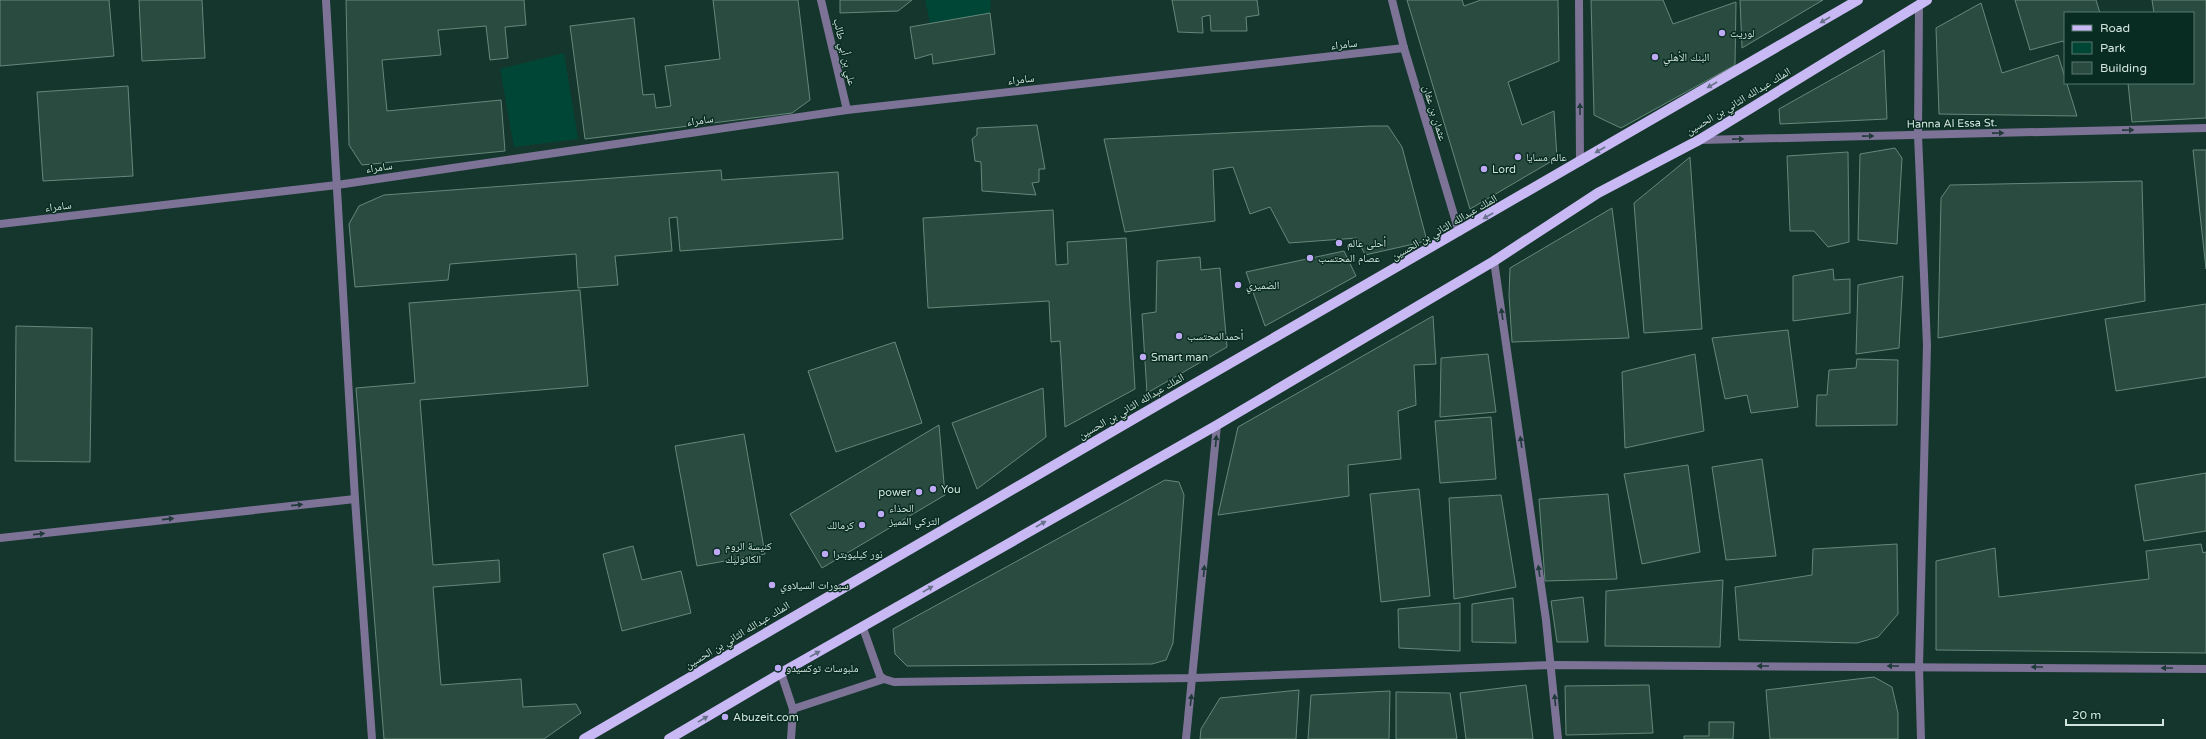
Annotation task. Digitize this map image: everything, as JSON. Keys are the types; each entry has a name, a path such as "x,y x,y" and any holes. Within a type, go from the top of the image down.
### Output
{"main road":[{"name":"الملك عبدالله الثاني بن الحسين","path":"584,739 934,532 1459,232 1858,0"},
{"name":"الملك عبدالله الثاني بن الحسين","path":"669,739 780,673 863,628 1217,425 1494,261 1598,193 1699,140 1923,2"}],"street":[{"path":"326,0 355,499 372,739"},
{"name":"علي بن أبي طالب","path":"821,0 848,110"},
{"name":"عثمان بن عفان","path":"1392,0 1404,48 1459,232"},
{"path":"1580,0 1580,162"},
{"path":"1920,739 1919,666 1926,345 1918,135 1923,2"},
{"name":"سامراء","path":"0,224 337,184 848,110 1404,48"},
{"name":"Hanna Al Essa St.","path":"1699,140 2206,128"},
{"path":"1494,261 1552,665 1558,739"},
{"path":"1186,739 1194,678 1217,425"},
{"path":"0,538 355,499"},
{"path":"863,628 875,665 884,679"},
{"path":"793,709 884,679 894,682 1194,678 1552,665 1919,666 2206,669"},
{"path":"780,673 793,709 791,739"}],"green space":[{"path":"925,0 991,0 990,13 930,23"},
{"path":"564,53 578,139 514,147 500,69"}],"building":[{"path":"0,0 109,0 114,56 0,66"},
{"path":"139,0 202,0 205,58 142,61"},
{"path":"346,0 524,0 526,25 505,27 508,58 490,60 486,26 438,30 441,55 382,60 387,111 501,100 505,151 362,165 349,145"},
{"path":"713,0 798,0 810,100 792,113 585,139 570,26 634,18 643,95 654,94 656,108 671,106 665,66 720,59"},
{"path":"840,0 912,0 898,11 840,13"},
{"path":"1172,0 1257,0 1259,15 1246,17 1247,31 1211,31 1210,15 1202,17 1203,33 1178,32"},
{"path":"1407,0 1462,0 1464,6 1481,0 1558,0 1559,61 1508,82 1522,125 1554,111 1557,158 1470,209"},
{"path":"1591,0 1663,0 1673,24 1736,2 1735,65 1621,128 1594,115"},
{"path":"1740,0 1823,0 1742,48"},
{"path":"2015,0 2096,0 2100,12 2064,12 2064,42 2063,41 2030,50"},
{"path":"2152,0 2206,0 2206,118 2132,122 2128,84 2194,84 2194,12 2154,12"},
{"path":"1981,3 2002,73 2058,55 2064,74 2064,84 2067,84 2077,116 1939,114 1936,28"},
{"path":"990,13 995,54 933,64 932,54 915,59 910,27"},
{"path":"1884,50 1887,119 1780,124 1779,109"},
{"path":"128,86 133,176 43,181 37,92"},
{"path":"1037,125 1045,169 1039,169 1039,182 1032,183 1036,195 982,191 981,162 975,161 972,139 977,135 977,128"},
{"path":"1388,126 1402,147 1427,241 1365,255 1357,238 1289,243 1270,207 1250,214 1233,167 1213,170 1215,221 1125,232 1104,139"},
{"path":"1895,148 1902,158 1897,244 1858,240 1860,154"},
{"path":"2193,150 2206,150 2206,269"},
{"path":"1848,152 1849,242 1828,247 1814,231 1790,231 1787,156"},
{"path":"1690,157 1702,329 1644,333 1634,203"},
{"path":"721,170 722,180 838,172 843,239 680,251 677,217 669,218 672,251 615,256 618,285 578,288 576,254 450,264 448,280 355,287 349,224 359,206 384,195"},
{"path":"2142,181 2145,301 1938,338 1941,198 1950,185"},
{"path":"1612,208 1629,338 1512,342 1509,295 1510,268"},
{"path":"1053,210 1056,265 1068,264 1067,242 1126,238 1135,389 1065,427 1060,341 1051,342 1049,301 928,308 923,218"},
{"path":"1344,251 1356,276 1265,326 1246,272"},
{"path":"1200,257 1201,270 1220,268 1227,347 1147,393 1142,314 1156,312 1157,261"},
{"path":"1833,269 1834,280 1850,279 1850,313 1793,321 1793,276"},
{"path":"1903,276 1899,348 1856,354 1858,285"},
{"path":"580,290 588,386 420,400 433,565 499,560 500,582 433,587 441,685 521,679 523,707 576,704 581,713 544,739 384,739 356,388 415,383 409,303"},
{"path":"2206,304 2206,377 2116,391 2105,319"},
{"path":"1433,316 1436,364 1414,365 1416,405 1398,411 1401,459 1348,465 1349,496 1218,515 1238,427"},
{"path":"16,326 92,328 90,462 15,461"},
{"path":"1788,330 1798,407 1751,413 1747,395 1725,399 1712,338"},
{"path":"895,342 922,423 836,452 808,371"},
{"path":"1488,354 1496,412 1440,417 1441,358"},
{"path":"1695,354 1704,431 1625,448 1622,372"},
{"path":"1857,359 1898,360 1897,425 1816,426 1817,395 1827,395 1829,370 1856,368"},
{"path":"1043,388 1046,437 977,489 952,423"},
{"path":"1491,417 1496,479 1440,483 1435,421"},
{"path":"939,425 945,495 822,568 790,514"},
{"path":"744,434 765,554 697,566 675,446"},
{"path":"1762,459 1776,556 1726,560 1712,467"},
{"path":"1688,465 1700,552 1642,564 1624,474"},
{"path":"2206,473 2206,531 2144,541 2135,485"},
{"path":"1165,480 1179,482 1184,495 1173,643 1166,660 1152,664 907,666 895,654 893,629"},
{"path":"1419,489 1430,596 1381,602 1370,494"},
{"path":"1608,494 1617,579 1545,581 1539,499"},
{"path":"1501,495 1516,587 1454,599 1449,498"},
{"path":"1897,544 1898,614 1878,637 1857,643 1739,640 1735,587 1812,575 1813,549"},
{"path":"2201,544 2203,553 2206,552 2206,653 1936,650 1936,561 1995,548 1999,597 2149,579 2146,551"},
{"path":"633,546 642,580 681,571 691,613 622,631 603,554"},
{"path":"1723,580 1720,647 1605,646 1606,591"},
{"path":"1583,597 1588,642 1557,642 1551,601"},
{"path":"1513,598 1516,643 1472,642 1472,604"},
{"path":"1460,603 1460,651 1399,648 1398,609"},
{"path":"1874,677 1892,687 1898,713 1898,739 1770,739 1766,690"},
{"path":"1526,685 1533,739 1466,739 1460,693"},
{"path":"1649,685 1653,733 1566,735 1565,686"},
{"path":"1299,690 1296,739 1200,739 1201,729 1220,698"},
{"path":"1390,691 1389,739 1308,739 1311,695"},
{"path":"1396,692 1450,693 1457,739 1396,739"},
{"path":"1709,722 1734,722 1733,739 1684,739 1684,736 1709,736"}],"place":[{"name":"لوريت","path":"1722,33"},
{"name":"البنك الأهلي","path":"1655,57"},
{"name":"عالم مسايا","path":"1518,157"},
{"name":"Lord","path":"1484,169"},
{"name":"أحلى عالم","path":"1339,243"},
{"name":"عصام المحتسب","path":"1310,258"},
{"name":"الضميري","path":"1238,285"},
{"name":"أحمدالمحتسب","path":"1179,336"},
{"name":"Smart man","path":"1143,357"},
{"name":"You","path":"933,489"},
{"name":"power","path":"919,492"},
{"name":"الحذاء التركي المميز","path":"881,514"},
{"name":"كرمالك","path":"862,525"},
{"name":"كنيسة الروم الكاثوليك","path":"717,552"},
{"name":"نور كيليوبترا","path":"825,554"},
{"name":"سبورات السيلاوي","path":"772,585"},
{"name":"ملبوسات توكسيدو","path":"778,668"},
{"name":"Abuzeit.com","path":"725,717"}]}
